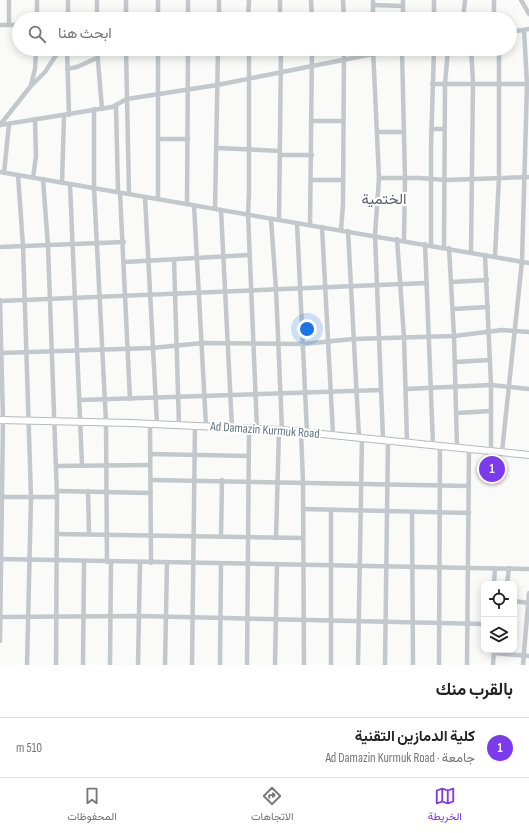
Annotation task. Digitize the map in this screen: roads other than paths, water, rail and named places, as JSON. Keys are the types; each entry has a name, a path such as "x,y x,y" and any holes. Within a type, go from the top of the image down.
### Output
{"highway":[{"name":"Ad Damazin Kurmuk Road","path":"2,420 80,421 249,428 333,434 529,454"}],"street":[{"path":"0,25 9,25 9,0"},
{"path":"37,0 38,12"},
{"path":"68,0 68,12"},
{"path":"97,12 98,0"},
{"path":"126,0 126,12"},
{"path":"158,0 158,12"},
{"path":"188,0 188,12"},
{"path":"219,0 219,12"},
{"path":"248,12 249,0"},
{"path":"280,0 280,12"},
{"path":"311,0 312,12"},
{"path":"344,0 344,12"},
{"path":"434,0 434,12"},
{"path":"464,12 465,0"},
{"path":"494,0 494,12"},
{"path":"521,0 529,14"},
{"path":"373,2 403,3"},
{"path":"502,452 516,330 527,177 528,84 526,30"},
{"path":"30,87 35,70 36,56"},
{"path":"0,125 30,87 45,72 55,56"},
{"path":"67,56 69,115"},
{"path":"126,56 129,194"},
{"path":"158,56 158,199"},
{"path":"187,204 188,56"},
{"path":"215,209 218,56"},
{"path":"248,56 248,214 257,429"},
{"path":"279,220 280,56"},
{"path":"310,225 312,180 312,56"},
{"path":"341,230 344,56"},
{"path":"0,125 64,116 94,109 116,106 127,99 281,74 358,56"},
{"path":"373,56 379,178 375,235 378,338 388,484 385,665"},
{"path":"402,56 405,178 404,240"},
{"path":"431,245 431,129 434,56"},
{"path":"444,247 446,180 444,129 447,56"},
{"path":"471,56 473,84 471,252"},
{"path":"495,256 499,177 499,56"},
{"path":"67,69 97,58 102,108"},
{"path":"432,84 528,84"},
{"path":"116,106 119,192 124,242 130,399"},
{"path":"94,109 94,188 106,422 107,535 111,617 110,665"},
{"path":"62,183 64,116"},
{"path":"33,178 36,156 35,119"},
{"path":"311,121 343,120"},
{"path":"9,124 2,173 529,262"},
{"path":"431,129 444,129"},
{"path":"378,132 404,132"},
{"path":"158,139 188,139"},
{"path":"217,148 249,149 312,155"},
{"path":"18,175 23,246 31,497 27,665"},
{"path":"379,178 446,180 527,177"},
{"path":"43,179 45,182 48,245 57,491 56,665"},
{"path":"312,180 343,180"},
{"path":"70,184 82,465"},
{"path":"145,197 155,398 150,454 151,562"},
{"path":"194,205 203,343 206,426"},
{"path":"221,210 232,428"},
{"path":"271,219 281,394 276,538"},
{"path":"297,223 302,344 306,392 303,509 305,621 304,665"},
{"path":"322,227 333,434"},
{"path":"348,231 353,339 360,437 361,567 358,621 358,665"},
{"path":"398,239 402,284 407,442"},
{"path":"0,247 124,242"},
{"path":"425,244 433,444"},
{"path":"449,248 452,282 457,447"},
{"path":"124,262 249,255"},
{"path":"485,255 491,385 492,451"},
{"path":"174,260 179,425"},
{"path":"452,282 487,280"},
{"path":"0,641 2,420 0,300 427,283"},
{"path":"453,309 488,307"},
{"path":"1,353 152,348 228,342 302,344 353,339 454,336 516,330 529,332"},
{"path":"455,362 490,360"},
{"path":"406,389 491,385 529,388"},
{"path":"80,400 381,390"},
{"path":"456,413 491,410"},
{"path":"192,665 195,425"},
{"path":"247,665 249,428"},
{"path":"439,665 440,445"},
{"path":"467,665 469,448"},
{"path":"150,454 249,456"},
{"path":"56,466 150,465"},
{"path":"150,480 222,480 469,486"},
{"path":"221,537 222,480"},
{"path":"57,491 151,492"},
{"path":"88,492 89,534"},
{"path":"1,497 57,497"},
{"path":"303,509 469,513"},
{"path":"331,510 331,665"},
{"path":"412,512 413,665"},
{"path":"57,534 303,538"},
{"path":"0,559 109,562 194,562 248,565 361,567 439,566 529,569"},
{"path":"83,665 84,561"},
{"path":"138,665 140,562"},
{"path":"165,665 167,562"},
{"path":"220,665 221,564"},
{"path":"275,665 277,565"},
{"path":"494,581 495,568"},
{"path":"507,581 509,568"},
{"path":"523,665 529,593"},
{"path":"517,601 529,603"},
{"path":"0,616 139,616 248,620 481,624"},
{"path":"493,665 494,653"},
{"path":"504,653 529,656"}],"place":[{"name":"كلية الدمازين التقنية","path":"492,469"}],"district":[{"name":"الختمية","path":"384,199"}]}
